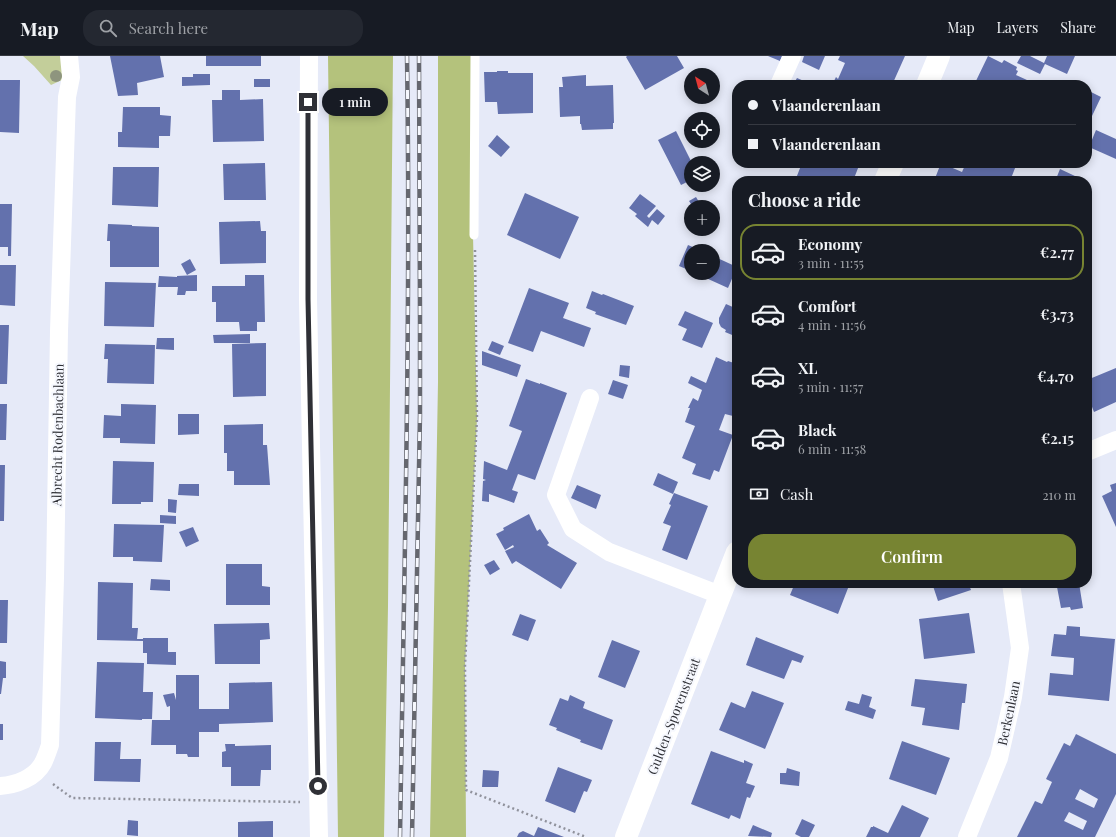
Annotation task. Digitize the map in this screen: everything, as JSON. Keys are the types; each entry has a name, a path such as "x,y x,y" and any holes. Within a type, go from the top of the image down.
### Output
{"street":[{"name":"Albrecht Rodenbachlaan","path":"0,786 11,785 29,777 43,764 50,745 67,97 71,76 69,56"},
{"path":"309,56 308,307 319,837"},
{"path":"781,80 792,56"},
{"path":"929,80 939,56"},
{"path":"590,398 556,494 573,529 608,552 720,595"},
{"path":"1092,450 1116,440"},
{"name":"Gulden-Sporenstraat","path":"626,837 732,565"},
{"name":"Berkenlaan","path":"967,837 999,758 1013,697 1020,648 1012,588"}],"lane":[{"path":"474,235 475,56"}],"path":[{"path":"474,235 477,418 465,666 466,790 586,837"},
{"path":"36,771 72,798 318,802"}],"green space":[{"path":"23,56 61,56 63,69 62,80 51,85"},
{"path":"328,56 393,56 388,606 384,837 338,837"},
{"path":"438,56 471,56 477,418 465,666 466,837 430,837 438,382"}],"building":[{"path":"110,56 160,56 164,77 137,83 138,95 118,96"},
{"path":"206,56 261,56 261,66 206,66"},
{"path":"677,56 684,68 645,90 626,57"},
{"path":"768,56 782,56 780,61"},
{"path":"804,56 825,56 819,70 802,62"},
{"path":"840,56 905,56 894,80 834,80 836,77 838,79 845,63 838,60"},
{"path":"988,56 1002,63 1004,60 1017,67 1016,70 1018,71 1016,75 1027,80 976,80"},
{"path":"1021,56 1030,56 1044,63 1047,56 1075,56 1067,74 1045,64 1040,74 1017,63"},
{"path":"508,71 508,73 533,73 533,113 498,114 497,102 485,102 484,72"},
{"path":"193,74 210,74 210,85 182,86 182,77 193,77"},
{"path":"586,75 586,86 613,85 613,129 582,130 580,116 560,117 559,87 563,87 562,77"},
{"path":"254,79 270,79 270,87 254,87"},
{"path":"0,80 20,80 19,133 0,132"},
{"path":"222,90 240,90 240,100 263,99 264,141 213,142 212,100 222,100"},
{"path":"1092,92 1101,97 1092,116"},
{"path":"123,107 160,107 160,115 171,116 170,136 159,136 159,148 118,147 118,132 122,132"},
{"path":"1096,130 1116,139 1116,159 1092,148 1092,140"},
{"path":"676,131 688,156 684,156 684,184 681,185 658,140"},
{"path":"497,135 510,147 501,157 488,146"},
{"path":"265,163 266,200 224,200 223,164"},
{"path":"113,167 159,167 158,207 112,205"},
{"path":"800,168 858,168 855,176 797,176"},
{"path":"939,168 953,168 962,172 964,168 1015,168 1012,176 936,176"},
{"path":"1060,169 1075,176 1057,176"},
{"path":"525,193 579,217 560,259 507,235"},
{"path":"640,194 656,206 647,216 649,218 657,209 665,216 658,225 652,220 648,227 635,216 637,214 629,208"},
{"path":"696,197 698,200 691,200"},
{"path":"0,204 12,204 11,256 8,256 8,247 0,247"},
{"path":"260,221 261,231 266,231 266,263 220,264 219,222"},
{"path":"108,224 159,227 159,267 110,267 110,241 107,241"},
{"path":"684,254 684,268 679,266"},
{"path":"190,259 196,270 187,275 181,264"},
{"path":"720,259 732,265 732,279 728,288 710,280 720,280"},
{"path":"0,265 16,265 15,306 0,305"},
{"path":"197,275 197,291 186,291 185,295 177,295 178,287 158,287 159,276 177,277"},
{"path":"245,275 264,275 265,322 257,322 257,331 240,331 239,322 216,322 216,302 212,302 212,286 245,286"},
{"path":"105,282 156,283 154,327 104,326"},
{"path":"529,288 569,303 563,318 591,328 584,347 541,331 533,352 508,343"},
{"path":"592,291 634,306 626,325 595,314 596,312 586,308"},
{"path":"726,304 732,307 732,335 725,332 726,330 721,327 719,318"},
{"path":"685,311 713,323 702,348 682,340 687,329 678,325"},
{"path":"0,325 9,325 7,384 0,384"},
{"path":"250,334 250,343 214,343 213,335"},
{"path":"157,338 174,338 174,350 156,349"},
{"path":"492,341 504,346 500,355 488,350"},
{"path":"266,343 266,396 233,397 232,344"},
{"path":"105,344 155,345 154,384 107,383 108,359 104,359"},
{"path":"482,351 521,365 517,377 482,365"},
{"path":"716,357 727,362 732,362 732,416 725,414 719,430 732,435 732,438 719,472 714,470 710,480 692,474 696,464 682,458 695,426 685,422 690,408 688,408 693,398 698,401 702,390 688,383 691,376 706,383"},
{"path":"620,365 630,366 629,378 619,376"},
{"path":"1116,368 1116,402 1094,412 1092,407 1092,378"},
{"path":"526,379 567,393 535,480 518,474 512,490 518,492 514,503 489,494 489,502 482,501 483,481 486,480 483,479 484,461 507,470 522,431 509,426"},
{"path":"613,380 628,385 623,399 608,394"},
{"path":"0,404 7,404 6,440 0,440"},
{"path":"121,404 156,405 155,444 120,443 120,438 103,438 104,415 121,416"},
{"path":"178,414 199,414 199,434 178,435"},
{"path":"263,424 263,445 267,445 270,485 234,485 234,471 227,471 227,453 224,453 224,425"},
{"path":"113,461 154,462 153,502 141,502 141,504 112,504"},
{"path":"0,465 5,465 4,521 0,521"},
{"path":"658,473 678,482 673,494 653,485"},
{"path":"1116,483 1116,527 1102,496 1112,491 1110,485"},
{"path":"179,484 199,484 199,496 178,495"},
{"path":"577,485 601,495 596,509 571,498"},
{"path":"674,493 708,506 687,560 662,550 671,526 663,523 671,505 669,504"},
{"path":"168,499 177,500 176,513 168,512"},
{"path":"529,514 537,531 540,529 549,543 547,545 577,563 561,589 516,561 512,564 505,551 514,547 513,545 505,550 496,534 504,530 503,528"},
{"path":"160,515 176,516 176,524 160,523"},
{"path":"114,524 164,525 162,562 133,561 133,557 113,557"},
{"path":"193,527 199,541 186,547 179,532"},
{"path":"494,560 500,569 490,575 484,565"},
{"path":"226,564 262,564 262,586 270,587 270,605 226,605"},
{"path":"151,579 170,580 170,591 150,590"},
{"path":"98,582 133,583 132,628 138,628 137,639 168,638 168,652 176,652 176,665 147,664 147,653 143,653 143,641 97,640"},
{"path":"793,588 848,588 838,614 790,595"},
{"path":"934,588 970,588 971,590 938,601"},
{"path":"1057,588 1080,588 1083,608 1071,610 1070,607 1061,608"},
{"path":"0,600 8,600 7,643 0,643"},
{"path":"969,613 975,653 924,659 919,619"},
{"path":"520,614 536,620 528,641 512,635"},
{"path":"269,623 270,639 260,640 260,664 215,664 214,624"},
{"path":"1067,626 1080,627 1080,636 1115,639 1109,701 1048,695 1050,673 1073,675 1074,658 1051,656 1054,634 1066,635"},
{"path":"756,637 804,656 801,663 792,660 784,679 746,665"},
{"path":"612,640 640,651 625,688 598,677"},
{"path":"0,661 6,662 6,678 3,678 1,694 0,694"},
{"path":"97,662 144,663 143,692 153,692 152,719 95,718"},
{"path":"176,675 199,675 199,709 229,709 229,683 272,682 273,722 219,724 219,732 199,732 199,757 188,757 187,754 176,754 176,745 151,745 152,720 170,720 170,706 167,707 163,695 174,693 176,700"},
{"path":"915,679 967,684 965,703 962,703 959,730 922,725 925,708 911,706"},
{"path":"752,691 784,703 765,749 719,730 731,702 745,708"},
{"path":"862,694 872,697 869,707 876,710 873,719 845,710 848,701 859,704"},
{"path":"570,695 585,702 583,708 613,720 602,750 580,742 581,740 556,730 557,728 549,725 560,698 568,701"},
{"path":"0,724 3,724 3,740 0,740"},
{"path":"1076,734 1116,754 1116,794 1095,837 1017,837 1035,801 1042,804 1052,782 1046,779 1064,743 1070,746","holes":["1080,789 1098,799 1094,808 1075,799","1069,812 1087,821 1083,830 1064,821"]},
{"path":"902,741 950,758 936,795 889,779"},
{"path":"95,742 121,742 120,759 141,759 140,782 94,781"},
{"path":"225,744 235,744 235,746 271,745 271,770 261,770 260,786 231,786 231,767 222,767 222,752 226,751"},
{"path":"711,751 744,763 744,760 753,764 746,783 755,786 750,798 747,797 740,819 731,815 729,819 691,804"},
{"path":"558,767 592,780 587,792 584,791 575,813 545,801"},
{"path":"787,768 800,772 799,786 780,784 780,773 786,773"},
{"path":"483,770 499,771 498,787 482,787"},
{"path":"902,805 929,818 920,837 866,837 873,826 888,833"},
{"path":"802,819 815,825 809,837 801,837 795,834"},
{"path":"128,820 138,821 138,836 127,835"},
{"path":"273,821 273,837 238,837 238,822"},
{"path":"753,825 772,833 771,837 748,836"},
{"path":"538,827 564,837 517,837 519,833 523,831 534,836"}],"railway":[{"path":"400,837 408,349 407,56"},
{"path":"412,837 420,415 419,56"}],"route":[{"path":"308,102 308,299 318,786"}]}
